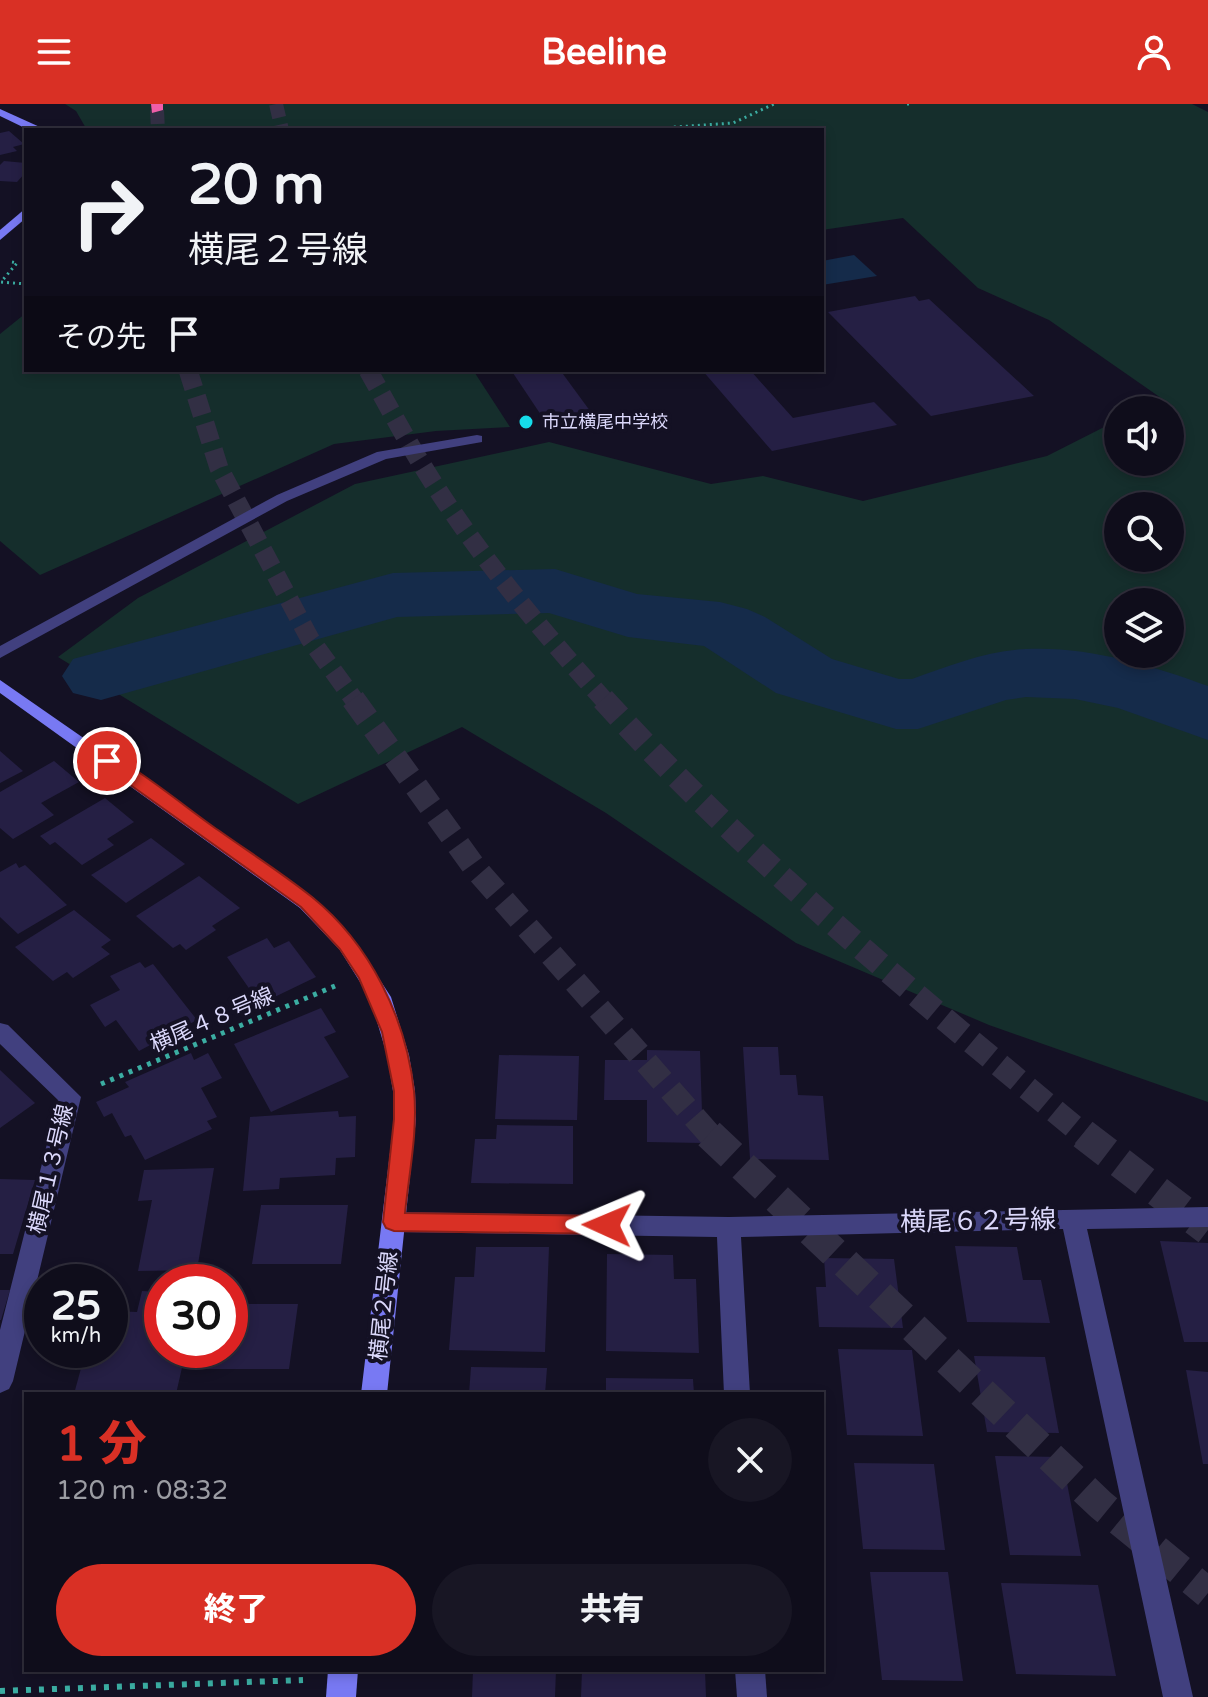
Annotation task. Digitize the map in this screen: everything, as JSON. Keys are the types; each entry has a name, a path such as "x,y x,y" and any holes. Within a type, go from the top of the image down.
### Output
{"street":[{"path":"0,112 34,128"},
{"path":"0,236 24,214"},
{"path":"0,653 282,498 382,455 477,439"},
{"name":"横尾２号線","path":"0,685 307,903 347,945 380,997 392,1032 404,1091 405,1119 374,1392"},
{"name":"横尾１３号線","path":"0,1031 70,1097 0,1381"},
{"path":"1073,1219 1208,1217"},
{"name":"横尾６２号線","path":"394,1222 729,1227 1073,1219 1178,1697"},
{"path":"729,1227 737,1392"},
{"path":"750,1672 752,1697"}],"path":[{"path":"661,128 733,123 774,104"},
{"path":"4,260 17,263 1,282 24,284"},
{"name":"横尾４８号線","path":"70,1097 366,973"},
{"path":"0,1691 342,1682"}],"green space":[{"path":"65,104 1192,104 1208,112 1208,1102 989,1025 796,943 606,813 462,727 298,804 58,657 138,598 355,484 549,442 711,484 763,476 863,501 1047,456 1104,427 1104,476 1184,476 1184,396 1158,396 1049,320 978,288 903,218 824,230 824,128 86,128 76,111"},
{"path":"24,315 24,372 474,372 510,427 436,431 334,444 40,575 0,541 0,334"}],"water":[{"path":"854,255 877,276 824,285 824,261"}],"building":[{"path":"9,131 24,144 13,147 17,151 0,155 0,133"},
{"path":"4,161 24,163 24,174 17,182 0,181 0,165"},
{"path":"915,296 919,301 929,299 1034,396 931,416 828,312"},
{"path":"512,372 561,372 593,415 547,424"},
{"path":"704,372 752,372 793,418 874,402 897,425 772,451"},
{"path":"0,751 23,771 0,783"},
{"path":"54,761 79,782 41,803 54,815 13,839 0,828 0,792"},
{"path":"105,798 134,822 107,839 114,845 82,865 55,842 50,845 40,836"},
{"path":"151,838 185,864 126,903 91,875"},
{"path":"16,863 19,868 25,865 67,905 18,934 0,917 0,872"},
{"path":"199,876 240,908 212,926 216,930 186,950 180,944 173,948 136,916"},
{"path":"74,910 111,940 101,947 110,954 73,978 67,972 53,981 15,947"},
{"path":"267,938 274,948 289,941 316,977 260,1004 227,957"},
{"path":"140,962 145,968 153,964 197,1020 139,1051 116,1020 105,1027 90,1005 120,990 110,976"},
{"path":"321,1008 336,1032 324,1037 349,1077 271,1112 234,1044"},
{"path":"743,1047 778,1047 780,1075 796,1075 798,1095 823,1096 829,1160 750,1159"},
{"path":"647,1050 700,1051 703,1143 647,1142 647,1100 604,1100 605,1060 647,1060"},
{"path":"191,1053 194,1060 208,1053 222,1078 201,1088 217,1117 207,1121 212,1129 145,1160 131,1135 125,1137 112,1113 104,1117 96,1102 129,1087 125,1082"},
{"path":"499,1055 579,1056 577,1120 495,1119"},
{"path":"0,1070 35,1103 0,1128"},
{"path":"338,1111 339,1117 356,1116 355,1157 336,1158 335,1175 280,1178 279,1189 243,1191 250,1117"},
{"path":"497,1125 573,1126 573,1184 471,1183 475,1139 496,1139"},
{"path":"214,1168 198,1264 144,1264 144,1271 138,1271 152,1200 138,1201 144,1170"},
{"path":"0,1179 35,1180 13,1254 0,1254"},
{"path":"261,1205 348,1205 341,1264 252,1264"},
{"path":"1160,1241 1208,1243 1208,1342 1184,1342"},
{"path":"955,1246 1017,1247 1023,1280 1041,1280 1050,1323 967,1322"},
{"path":"476,1247 549,1247 545,1352 449,1350 455,1277 474,1277"},
{"path":"607,1254 673,1255 674,1279 696,1279 699,1353 606,1351"},
{"path":"824,1258 894,1259 903,1328 819,1327 816,1287 826,1287"},
{"path":"0,1290 10,1290 1,1320 0,1320"},
{"path":"144,1291 144,1368 182,1368 176,1392 75,1392 81,1368 128,1368 128,1312 137,1312"},
{"path":"248,1304 298,1304 289,1369 200,1369 248,1368"},
{"path":"838,1349 912,1350 923,1436 847,1435"},
{"path":"974,1356 1045,1357 1059,1433 987,1432"},
{"path":"471,1367 547,1368 545,1392 469,1392"},
{"path":"1186,1370 1208,1372 1208,1464 1203,1464"},
{"path":"606,1378 693,1379 694,1392 606,1392"},
{"path":"995,1456 1062,1457 1081,1556 1010,1555"},
{"path":"854,1463 934,1464 945,1550 863,1549"},
{"path":"870,1572 948,1572 963,1681 882,1680"},
{"path":"1001,1583 1098,1585 1116,1676 1016,1674"},
{"path":"473,1672 556,1672 555,1697 472,1697"},
{"path":"582,1672 705,1672 706,1697 581,1697"}],"waterway":[{"path":"101,676 393,595 555,591 628,615 720,625 738,633 804,676 896,704 918,704 992,678 1026,673 1075,675 1138,688 1208,714"}],"tunnel":[{"path":"276,104 282,128"},
{"path":"157,110 158,128"},
{"path":"189,372 219,468 310,639 355,701"},
{"path":"369,372 422,465 485,558 605,701"},
{"path":"353,699 475,868 710,1135"},
{"path":"603,699 776,872 898,980 1085,1136"},
{"path":"1083,1134 1208,1230"},
{"path":"710,1135 1101,1505 1208,1593"}],"place":[{"name":"市立横尾中学校","path":"526,422"}],"route":[{"path":"107,761 307,903 347,945 366,973 380,997 392,1032 404,1091 405,1119 394,1222 607,1225"}]}
